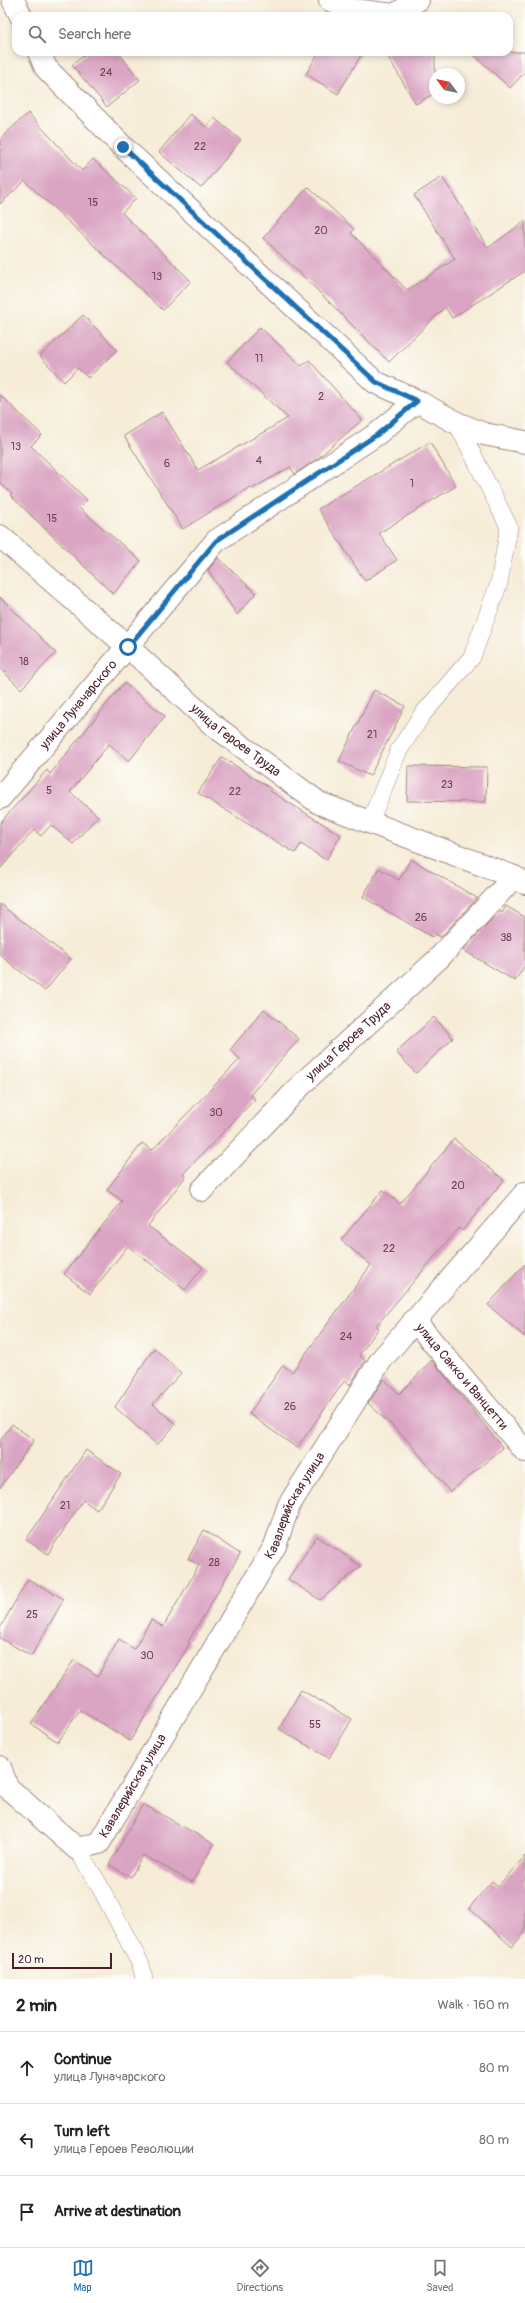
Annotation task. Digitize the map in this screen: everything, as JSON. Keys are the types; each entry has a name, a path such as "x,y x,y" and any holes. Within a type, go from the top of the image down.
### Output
{"street":[{"path":"13,0 19,12"},
{"path":"330,0 353,10 369,12"},
{"path":"399,12 418,0"},
{"path":"41,56 46,68 123,147 376,382 417,401 457,423 484,434 525,442"},
{"name":"улица Луначарского","path":"0,798 216,541 378,434 417,401"},
{"name":"улица Героев Труда","path":"0,536 128,647 213,725 319,803 519,880 438,959 306,1080 202,1190"},
{"name":"Кавалерийская улица","path":"76,1848 99,1843 275,1546 289,1505 381,1360 525,1193"},
{"name":"улица Сакко и Ванцетти","path":"414,1320 525,1451"},
{"path":"0,1767 7,1787 76,1848"}],"lane":[{"path":"370,822 399,750 422,715 472,656 499,583 509,527 457,423"},
{"path":"76,1848 98,1884 141,1965 144,1979"}],"building":[{"path":"513,52 525,52 525,72 510,88 475,56 513,56"},
{"path":"83,56 121,56 140,80 107,107 72,65"},
{"path":"317,56 361,56 338,94 306,74"},
{"path":"387,56 435,56 435,68 429,68 429,96 416,104"},
{"path":"28,113 82,171 93,159 136,198 122,213 191,281 163,310 25,181 0,204 0,139"},
{"path":"190,114 206,127 214,118 241,140 201,188 159,152"},
{"path":"442,177 488,248 525,221 525,271 452,318 445,307 389,362 263,238 308,187 354,229 351,233 407,290 455,259 414,195"},
{"path":"83,315 117,350 88,378 78,368 64,382 40,356"},
{"path":"260,327 302,366 309,360 362,420 318,458 295,474 290,467 252,489 250,487 183,529 124,436 162,412 198,470 288,418 227,362"},
{"path":"0,395 42,435 31,446 87,500 79,508 141,561 113,594 10,495 12,494 0,483"},
{"path":"430,442 456,486 379,533 397,560 365,581 318,509"},
{"path":"218,558 256,593 237,615 208,570"},
{"path":"0,597 56,653 21,689 0,668"},
{"path":"124,683 165,716 129,761 109,744 70,792 98,816 73,844 51,825 41,836 34,830 0,869 0,823 47,770 50,774"},
{"path":"374,690 405,706 370,776 339,761"},
{"path":"222,757 271,789 270,791 341,835 326,860 301,844 295,853 198,793"},
{"path":"408,766 487,767 486,802 407,801"},
{"path":"411,859 477,898 441,937 435,934 432,937 363,897 379,868 399,880"},
{"path":"0,904 71,959 45,991 0,955"},
{"path":"506,906 525,917 525,965 515,981 463,950 499,911 502,913"},
{"path":"264,1009 299,1039 250,1095 255,1099 183,1174 186,1176 148,1226 203,1267 185,1290 128,1246 90,1294 64,1274 122,1201 107,1190 142,1143 152,1150 240,1059 230,1050"},
{"path":"434,1017 453,1038 416,1073 396,1052"},
{"path":"454,1139 504,1180 462,1231 459,1228 376,1326 379,1328 359,1355 365,1361 350,1385 345,1380 297,1448 249,1414 283,1365 292,1372 371,1265 341,1240 383,1190 400,1204"},
{"path":"525,1264 525,1337 488,1305"},
{"path":"154,1348 181,1373 153,1404 176,1424 157,1445 115,1407"},
{"path":"432,1360 503,1448 450,1492 408,1441 368,1403 384,1379 399,1394"},
{"path":"12,1424 34,1440 0,1488 0,1441"},
{"path":"86,1450 121,1474 97,1510 83,1500 48,1554 26,1540"},
{"path":"204,1530 240,1554 188,1642 190,1643 130,1741 80,1710 58,1742 31,1724 74,1660 98,1676 119,1639 134,1649 151,1620 163,1627 199,1565 188,1559"},
{"path":"317,1536 361,1566 320,1600 288,1579"},
{"path":"28,1579 64,1599 31,1656 0,1638 0,1628"},
{"path":"301,1690 352,1719 329,1758 279,1729"},
{"path":"143,1804 214,1844 192,1882 143,1855 131,1877 109,1865"},
{"path":"525,1856 525,1932 512,1947 469,1908 492,1881 498,1886"}],"route":[{"path":"123,147 376,382 417,401 378,434 216,541 128,647"}]}
